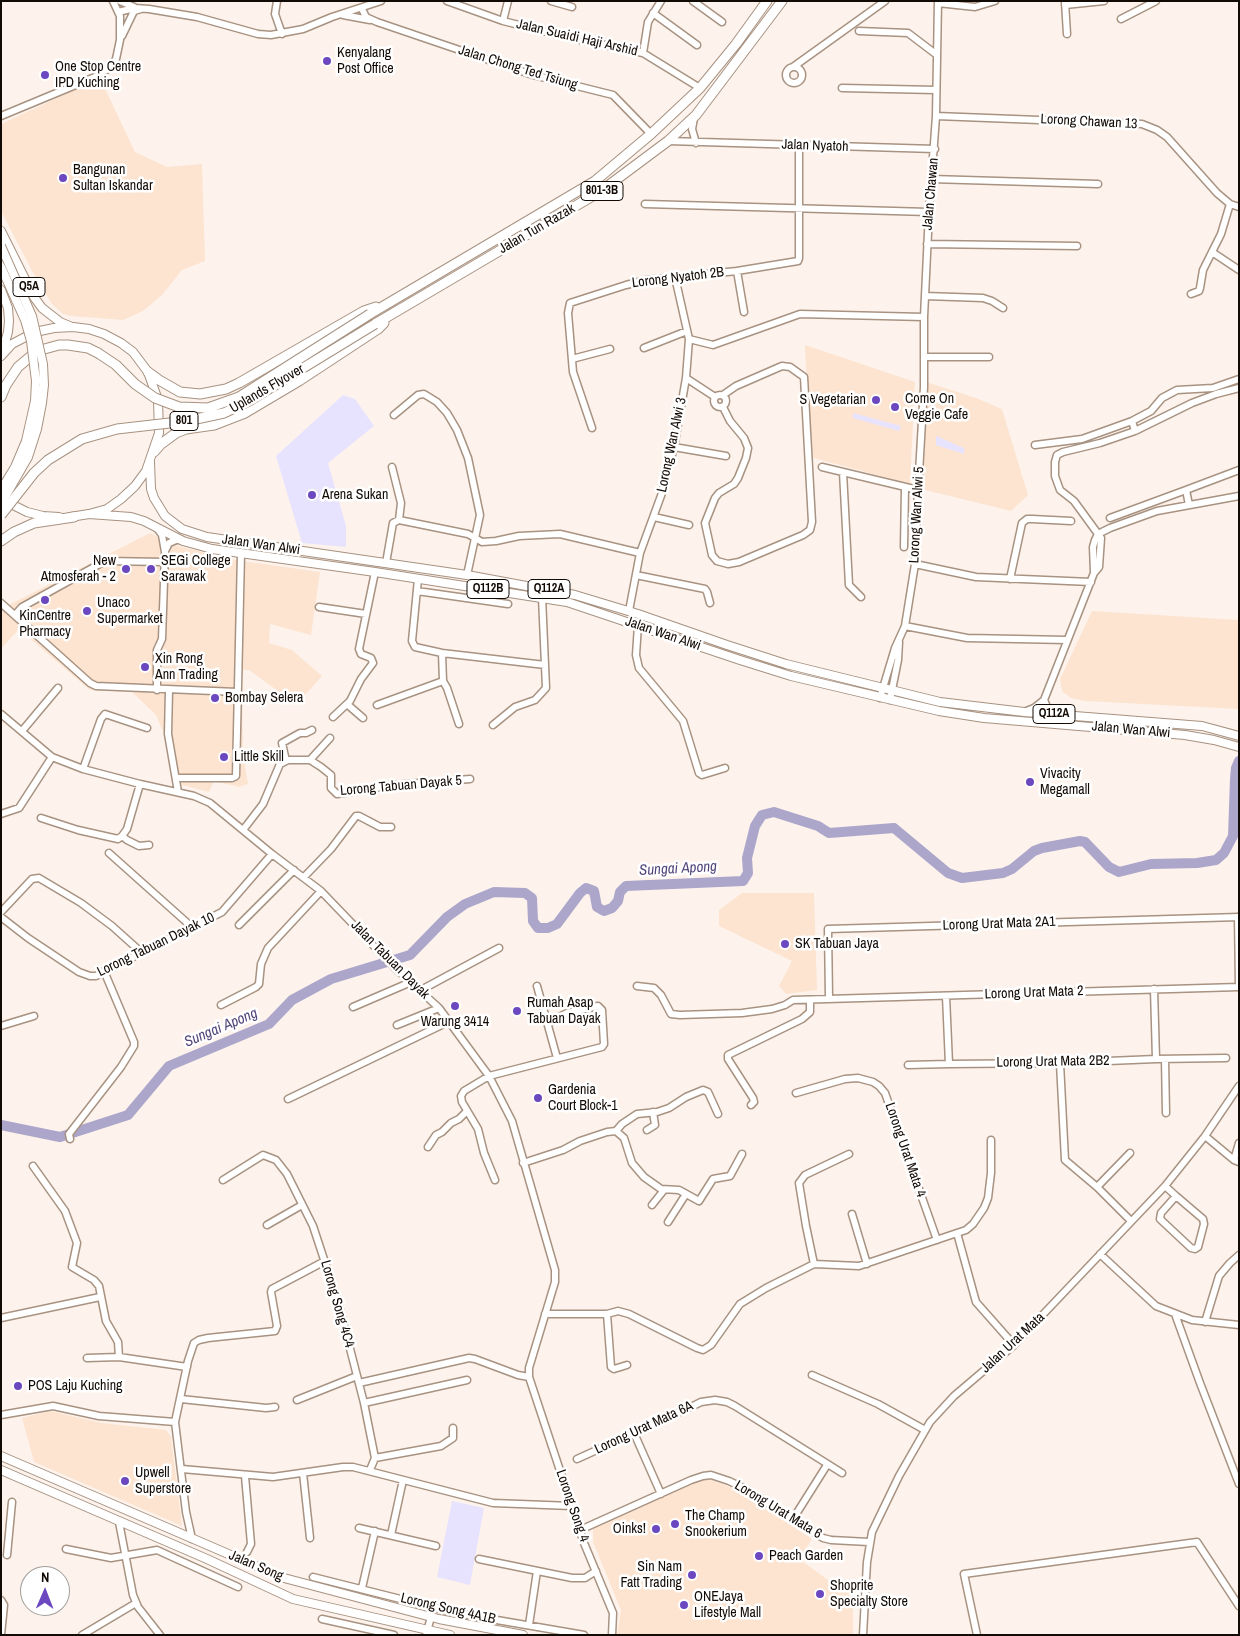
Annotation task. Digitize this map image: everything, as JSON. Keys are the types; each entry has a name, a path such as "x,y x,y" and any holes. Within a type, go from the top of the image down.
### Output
{"highway":[{"name":"Jalan Tun Razak","path":"370,314 595,181 651,134 700,88 736,44 767,1"},
{"name":"Jalan Tun Razak","path":"375,324 601,192 668,141 696,115 782,1"},
{"path":"148,372 180,392 200,394 226,389 240,383 364,311 392,301"},
{"path":"154,452 176,433 186,429 214,425 245,414 378,329 395,312"},
{"name":"Uplands Flyover","path":"1,397 6,385 18,367 37,351 59,345 68,345 88,348 98,353 116,365 135,384 155,398 179,407 208,408 239,397 370,314"},
{"name":"Uplands Flyover","path":"1,515 34,473 48,460 82,440 117,429 188,421 224,413 249,401 375,324"},
{"path":"1,541 14,532 34,523 74,517"}],"main road":[{"name":"Q5A","path":"1,231 34,297 42,308 60,322 73,327"},
{"path":"1,246 32,316 42,356 44,385 37,429 28,457 1,504"},
{"path":"1,267 25,320 31,341 36,381 35,401 26,440 15,467 1,490"},
{"path":"1,290 8,308 9,321 6,343 1,355"},
{"path":"1,355 12,344 35,332 73,327 97,332 121,343 133,352 148,372 158,400 159,414 159,433 146,471 135,486 107,509 74,517 43,516 27,512 13,505 1,495"},
{"name":"Jalan Wan Alwi","path":"150,462 150,482 154,498 165,516 182,529 207,537 467,575 568,593 786,664 940,702 1024,712 1186,725 1218,730 1239,736"},
{"name":"Jalan Wan Alwi","path":"90,514 131,517 183,541 212,549 542,597 574,604 791,676 880,698 984,718 1184,735 1214,740 1239,747"},
{"name":"Jalan Song","path":"1,1456 284,1578 435,1618 523,1635"},
{"name":"Jalan Song","path":"1,1470 207,1559 292,1599 431,1633 450,1635"},
{"path":"114,1505 120,1514 119,1522"},
{"path":"192,1539 195,1548 207,1559"}],"street":[{"path":"1,116 94,77 108,68 116,59 120,40 121,23 113,1"},
{"path":"120,1 135,8"},
{"path":"277,1 275,14 282,34"},
{"path":"118,12 142,8 197,17 258,34 282,34 303,29 381,1"},
{"name":"Jalan Suaidi Haji Arshid","path":"447,1 503,21 642,53 700,88"},
{"path":"503,21 508,1"},
{"path":"551,1 572,7"},
{"path":"642,53 645,31 661,1"},
{"path":"693,1 722,22"},
{"path":"793,67 885,1"},
{"path":"938,2 975,7 994,1"},
{"path":"1067,34 1065,3 1104,1"},
{"path":"1121,19 1156,1"},
{"name":"Jalan Chawan","path":"924,386 924,317 931,180 935,149 938,2"},
{"path":"120,40 134,12 142,8"},
{"path":"364,8 371,20"},
{"path":"653,14 697,45"},
{"name":"Jalan Chong Ted Tsiung","path":"342,15 371,20 533,75 613,96 651,134"},
{"path":"859,31 908,33 937,55"},
{"path":"842,88 936,90"},
{"path":"696,115 692,128 696,143"},
{"name":"Lorong Chawan 13","path":"936,116 1142,124 1157,130 1167,138 1217,193 1230,204 1239,207"},
{"name":"Jalan Nyatoh","path":"668,141 935,149"},
{"path":"799,145 799,208"},
{"path":"931,180 1098,184"},
{"path":"645,204 929,212"},
{"path":"1191,294 1199,291 1204,270 1221,234 1230,204"},
{"name":"Lorong Nyatoh 2B","path":"572,359 568,313 570,303 633,283 798,262 799,208"},
{"path":"927,244 1077,246"},
{"path":"1212,252 1239,270"},
{"path":"737,271 744,312"},
{"name":"Lorong Wan Alwi 3","path":"628,611 640,553 654,517 674,447 686,378 688,339 675,277"},
{"path":"925,296 983,298 1003,308"},
{"path":"688,339 714,345 800,314 924,317"},
{"path":"644,348 687,331"},
{"path":"592,428 574,372 572,359 610,349"},
{"path":"924,357 989,357"},
{"path":"686,378 715,397 723,395 742,383 782,366 790,367 804,377 811,528 803,535 739,562 728,564 714,558 710,552 704,527 708,514 719,494 734,484 744,464 748,448 744,438 730,422 723,407 726,400 723,395"},
{"path":"1035,446 1082,439 1132,421 1150,411 1162,398 1176,390 1202,390 1239,379"},
{"name":"Lorong Wan Alwi 5","path":"880,698 895,648 905,626 915,564 924,386"},
{"path":"1024,712 1034,708 1044,700 1094,573 1099,566 1101,542 1098,534 1074,501 1060,490 1055,476 1055,458 1062,452 1100,443 1135,431 1192,403 1239,388"},
{"path":"394,415 418,395 424,394 432,398 446,413 457,430 468,458 480,515 467,575"},
{"path":"715,397 715,405 723,407"},
{"path":"1132,421 1135,431"},
{"path":"674,447 726,456"},
{"path":"392,467 401,503 399,520"},
{"path":"822,467 918,490"},
{"path":"1110,518 1239,470"},
{"path":"843,472 848,585 861,597"},
{"path":"904,546 905,487"},
{"path":"1186,490 1189,506"},
{"path":"1098,534 1130,520 1158,511 1239,496"},
{"path":"654,517 689,525"},
{"path":"1010,579 1022,523 1027,519 1071,521"},
{"path":"386,563 393,523 399,520 468,534 486,542 519,536 560,534 640,553"},
{"path":"156,527 162,535 165,552 162,639 157,650 157,690"},
{"path":"165,552 169,543 176,540 183,541"},
{"path":"176,778 234,778 241,553"},
{"path":"15,615 22,607 105,561 165,562"},
{"path":"915,564 976,577 1091,582"},
{"path":"334,716 348,705 361,679 373,663 371,658 361,654 359,649 375,572"},
{"path":"636,576 705,589 710,603"},
{"path":"418,579 412,641 414,646 442,653 545,665"},
{"path":"417,591 508,604"},
{"path":"493,725 515,706 532,702 544,691 546,683 542,597"},
{"path":"1,603 93,685 157,690 237,692"},
{"path":"319,607 366,614"},
{"path":"638,625 636,655 639,668 683,721 699,773 702,775 725,768"},
{"path":"905,626 967,638 1067,640"},
{"name":"Lorong Wan Alwi 5","path":"890,700 899,642"},
{"path":"442,653 443,681 459,724"},
{"path":"377,705 443,681"},
{"path":"22,731 58,688"},
{"path":"169,690 168,734 178,792"},
{"path":"1044,700 1047,707 1055,714"},
{"path":"348,705 363,718"},
{"path":"83,769 101,719 105,714 147,728"},
{"name":"Jalan Tabuan Dayak","path":"2,717 22,731 52,757 83,769 194,796 210,803 321,891 394,967 421,990 450,1021 489,1076 512,1121 555,1270 556,1282 529,1368 529,1377"},
{"path":"286,761 282,743 312,730"},
{"path":"243,830 263,804 280,764 286,761 310,760 330,738"},
{"path":"1,814 19,808 52,757"},
{"name":"Lorong Tabuan Dayak 5","path":"310,760 331,775 331,788 337,794 394,785 470,779"},
{"path":"41,818 78,830 118,839 127,829 140,784"},
{"path":"304,878 331,849 356,816 380,827 391,827"},
{"path":"122,836 139,846 149,845"},
{"path":"110,853 192,928"},
{"name":"Lorong Tabuan Dayak 10","path":"1,917 28,938 85,975 96,976 222,912 272,854"},
{"path":"239,925 294,870"},
{"path":"1,912 32,879 39,878 81,903 112,926 141,952"},
{"path":"221,1004 256,988 259,984 261,964 268,948 321,891"},
{"path":"1238,917 1239,987"},
{"name":"Lorong Urat Mata 2A1","path":"830,998 828,929 1238,917"},
{"path":"421,990 499,948"},
{"path":"69,1136 121,1067 134,1046 104,971"},
{"path":"353,1007 411,982"},
{"path":"537,986 557,1058"},
{"name":"Lorong Urat Mata 2","path":"637,986 654,988 661,995 671,1014 742,1013 772,1009 793,1000 830,998 1239,987"},
{"path":"1154,989 1156,1058"},
{"path":"946,996 948,1064"},
{"path":"751,1105 754,1102 753,1098 728,1059 728,1055 802,1019 810,1012 810,1000"},
{"path":"495,1180 484,1153 478,1128 461,1099 464,1091 489,1076 602,1047 604,1044 602,1010 598,1006 567,1013 548,1023"},
{"path":"397,1025 439,1008"},
{"path":"1,1026 34,1016"},
{"path":"288,1099 450,1021"},
{"name":"Lorong Urat Mata 2B2","path":"908,1065 1060,1063 1156,1058 1226,1058"},
{"path":"1166,1059 1166,1113"},
{"path":"1060,1063 1064,1158 1131,1221"},
{"name":"Lorong Urat Mata 4","path":"796,1093 846,1079 858,1078 873,1082 879,1086 885,1093 937,1240"},
{"name":"Jalan Urat Mata","path":"863,1635 869,1542 884,1505 925,1430 954,1396 1014,1345 1165,1186 1205,1136 1239,1086"},
{"path":"523,1163 562,1150 580,1141 616,1131 622,1124 637,1114 670,1108 703,1090 708,1092 718,1114"},
{"path":"428,1147 436,1135 442,1132 451,1122 459,1120 467,1111"},
{"path":"647,1130 655,1126 653,1112"},
{"path":"616,1131 624,1138 632,1163 644,1177 664,1190 679,1190 696,1200 701,1200 713,1179 730,1176 742,1154"},
{"path":"1205,1136 1236,1161 1239,1143"},
{"path":"545,1314 607,1314 618,1311 629,1314 703,1350 711,1345 737,1308 814,1264 851,1266 867,1264 966,1230 973,1224 984,1208 988,1198 992,1173 991,1140"},
{"path":"1097,1187 1130,1153"},
{"path":"814,1264 800,1183 805,1175 849,1154"},
{"name":"Lorong Song 4C4","path":"223,1180 263,1155 276,1160 282,1165 313,1226 325,1261 338,1302 364,1403 375,1458"},
{"path":"33,1166 65,1211 77,1243 72,1267 94,1280 99,1286 106,1321 118,1342 119,1357"},
{"path":"1165,1186 1176,1196 1204,1222 1198,1247 1195,1249 1191,1248 1160,1219 1161,1213 1176,1196"},
{"path":"652,1205 664,1190"},
{"path":"668,1222 686,1194"},
{"path":"267,1225 302,1205"},
{"path":"852,1214 867,1264"},
{"path":"957,1234 976,1302 1014,1345"},
{"path":"1100,1254 1152,1303 1176,1314 1205,1322 1239,1325"},
{"path":"1205,1322 1219,1276 1239,1255"},
{"path":"192,1539 186,1512 175,1422 190,1353 194,1343 198,1340 216,1337 275,1331 277,1326 272,1289 325,1261"},
{"path":"1,1318 100,1297"},
{"path":"607,1314 609,1318 611,1367 616,1369 627,1366"},
{"path":"1176,1314 1239,1484"},
{"path":"87,1358 119,1357 187,1367"},
{"path":"297,1400 358,1380 468,1358 529,1377"},
{"path":"812,1375 878,1404 925,1430"},
{"name":"Lorong Song 4","path":"529,1377 580,1530 614,1613 612,1635"},
{"path":"364,1403 466,1380"},
{"path":"181,1399 275,1408"},
{"name":"Lorong Urat Mata 6A","path":"577,1459 701,1402 721,1401 734,1406 842,1473"},
{"path":"1,1415 52,1406 98,1416 175,1422"},
{"path":"370,1470 375,1458 441,1446 453,1438 453,1428"},
{"path":"634,1433 660,1494"},
{"path":"793,1519 827,1465"},
{"path":"182,1469 273,1477 348,1467 370,1470 493,1503 572,1506"},
{"path":"303,1473 310,1538"},
{"name":"Lorong Urat Mata 6","path":"580,1530 698,1477 711,1475 746,1489 826,1539 869,1542"},
{"path":"245,1476 251,1544 247,1552"},
{"path":"391,1535 403,1480"},
{"path":"7,1555 12,1502"},
{"path":"119,1522 136,1603 160,1635"},
{"path":"1,1525 9,1526"},
{"path":"359,1528 436,1546"},
{"path":"362,1588 374,1532"},
{"path":"977,1635 964,1574 1197,1542 1239,1606"},
{"path":"66,1550 111,1558 157,1550 238,1587"},
{"path":"479,1559 580,1579 596,1571"},
{"path":"529,1626 537,1571"},
{"name":"Lorong Song 4A1B","path":"314,1577 456,1613 584,1635"},
{"path":"1230,1592 1239,1592"},
{"path":"1,1600 4,1605 2,1635"},
{"path":"82,1635 136,1603"},
{"path":"322,1618 394,1635"},
{"path":"431,1633 435,1618"},
{"path":"354,1635 356,1626"}],"shaded area":[{"path":"100,78 135,152 167,167 202,164 205,261 182,270 162,295 143,311 123,320 63,314 52,304 32,271 1,211 1,124"},
{"path":"805,345 915,382 910,484 810,457"},
{"path":"926,382 976,398 1002,409 1028,495 1011,511 921,489"},
{"name":"Arena Sukan","path":"343,395 355,399 374,426 328,463 346,526 346,547 302,543 276,456"},
{"path":"853,413 901,426 899,431 853,418"},
{"path":"936,436 964,448 964,454 936,445"},
{"path":"150,533 174,545 236,560 320,572 311,635 270,624 269,643 292,650 322,676 304,696 289,699 249,670 242,670 243,754 248,784 239,787 214,781 209,792 174,783 168,743 156,715 132,692 90,690 19,629 1,649 1,609"},
{"path":"1092,611 1239,620 1239,709 1085,701 1071,698 1062,691 1060,679"},
{"name":"SK Tabuan Jaya","path":"742,893 814,893 817,990 786,994 779,986 792,961 719,926 719,910"},
{"path":"50,1411 102,1423 166,1430 171,1437 182,1526 34,1462 22,1418"},
{"path":"706,1478 735,1489 812,1539 799,1559 842,1590 853,1591 853,1635 617,1635 621,1610 593,1542 593,1528"},
{"path":"452,1501 484,1508 470,1585 437,1577"}],"waterway":[{"name":"Sungai Apong","path":"1,1125 60,1137 128,1115 169,1066 269,1024 292,1000 331,979 410,955 447,917 465,904 494,892 525,893 532,898 533,921 538,928 548,928 557,924 580,893 586,888 594,891 597,907 604,911 612,908 618,901 620,892 626,886 743,881 748,873 747,858 755,826 762,815 774,812 818,826 829,833 894,828 948,873 962,878 1003,873 1012,869 1034,851 1080,841 1085,842 1109,867 1119,872 1151,864 1197,863 1216,860 1224,853 1233,836 1235,779 1239,761"}],"place":[{"name":"Kenyalang Post Office","path":"327,61"},
{"name":"One Stop Centre IPD Kuching","path":"45,75"},
{"name":"Bangunan Sultan Iskandar","path":"63,178"},
{"name":"S Vegetarian","path":"876,400"},
{"name":"Come On Veggie Cafe","path":"895,407"},
{"name":"Arena Sukan","path":"312,495"},
{"name":"New Atmosferah - 2","path":"126,569"},
{"name":"SEGi College Sarawak","path":"151,569"},
{"name":"KinCentre Pharmacy","path":"45,600"},
{"name":"Unaco Supermarket","path":"87,611"},
{"name":"Xin Rong Ann Trading","path":"145,667"},
{"name":"Bombay Selera","path":"215,698"},
{"name":"Little Skill","path":"224,757"},
{"name":"Vivacity Megamall","path":"1030,782"},
{"name":"SK Tabuan Jaya","path":"785,944"},
{"name":"Warung 3414","path":"455,1006"},
{"name":"Rumah Asap Tabuan Dayak","path":"517,1011"},
{"name":"Gardenia Court Block-1","path":"538,1098"},
{"name":"POS Laju Kuching","path":"18,1386"},
{"name":"Upwell Superstore","path":"125,1481"},
{"name":"The Champ Snookerium","path":"675,1524"},
{"name":"Oinks!","path":"656,1529"},
{"name":"Peach Garden","path":"759,1556"},
{"name":"Sin Nam Fatt Trading","path":"692,1575"},
{"name":"Shoprite Specialty Store","path":"820,1594"},
{"name":"ONEJaya Lifestyle Mall","path":"684,1605"}]}
